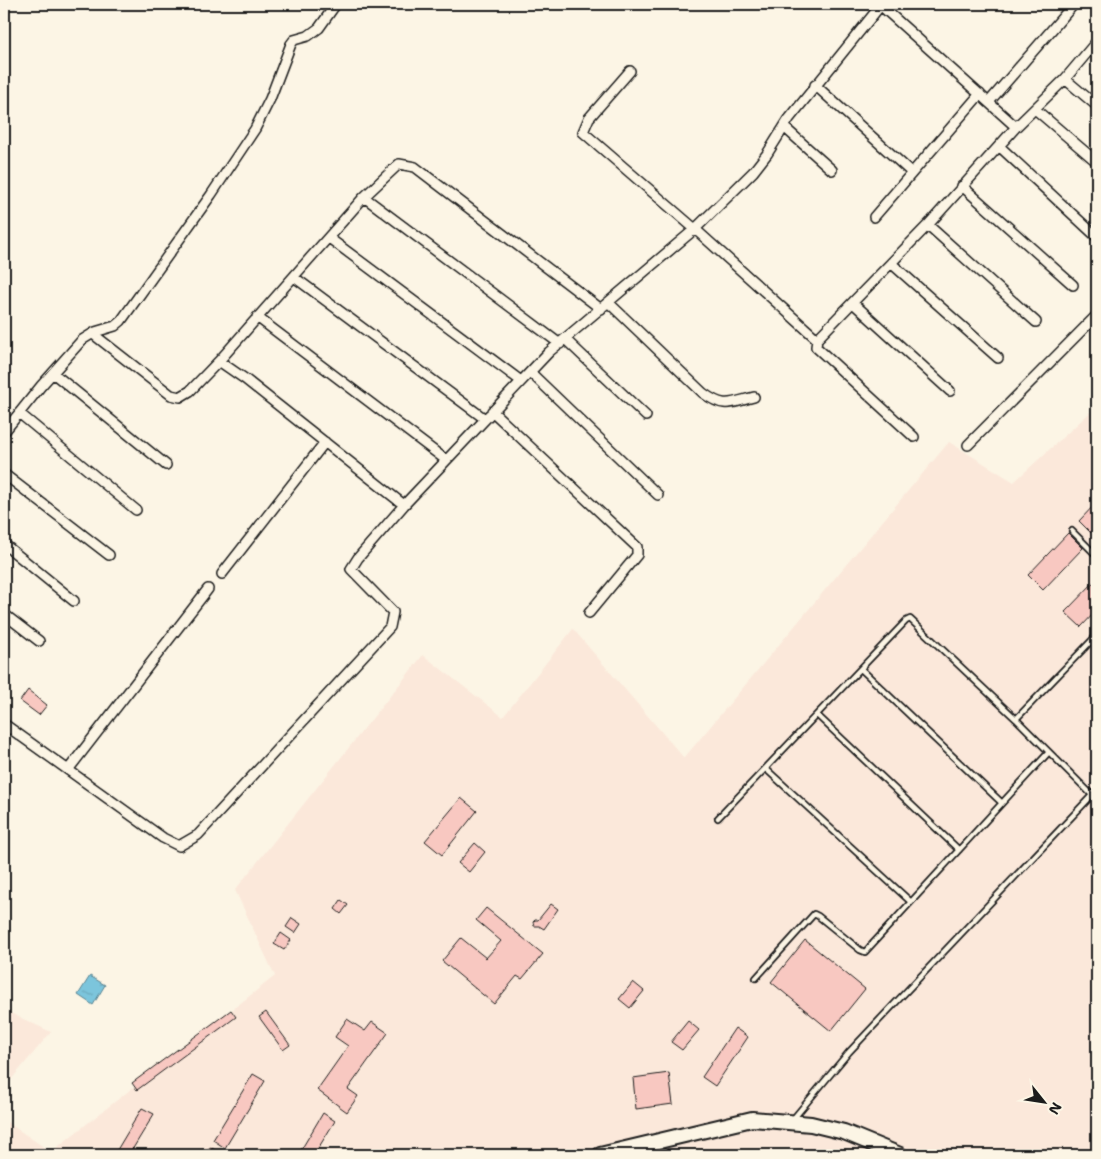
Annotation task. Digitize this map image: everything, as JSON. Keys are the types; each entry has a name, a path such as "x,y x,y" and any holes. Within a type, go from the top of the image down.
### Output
{"street":[{"path":"4,432 82,340 115,326 121,320 244,145 270,99 291,44 294,40 308,36 319,28 336,4"},
{"path":"4,724 163,838 179,846 198,835 390,627 393,612 351,569 358,558 404,504 530,372 562,342 695,229 753,172 815,85 880,4 1016,127"},
{"path":"989,102 1074,4"},
{"path":"914,437 816,347 816,339 928,225 1016,127 1065,79 1097,42"},
{"path":"630,71 589,118 583,132 695,229 816,339"},
{"path":"1065,79 1097,106"},
{"path":"815,85 912,173"},
{"path":"874,217 980,94"},
{"path":"1035,109 1097,162"},
{"path":"784,127 832,170"},
{"path":"999,146 1097,237"},
{"path":"93,334 171,395 180,397 190,391 219,362 364,197 399,164 415,167 605,306 714,401 724,404 754,397"},
{"path":"962,186 1073,285"},
{"path":"364,197 562,342 646,416"},
{"path":"928,225 1036,322"},
{"path":"329,238 521,381"},
{"path":"891,263 998,358"},
{"path":"294,277 485,419"},
{"path":"853,303 950,391"},
{"path":"968,445 1097,315"},
{"path":"257,317 446,460"},
{"path":"219,362 245,379 404,504"},
{"path":"530,372 658,495"},
{"path":"53,373 166,465"},
{"path":"492,411 637,547 637,556 589,613"},
{"path":"19,413 136,510"},
{"path":"222,574 325,442"},
{"path":"4,474 109,555"},
{"path":"4,544 74,601"},
{"path":"68,770 208,589"},
{"path":"4,614 39,641"},
{"path":"600,1155 752,1119 790,1121 844,1132 900,1155"}],"lane":[{"path":"1072,531 1097,556"},
{"path":"718,818 910,619 1016,719 1092,795"},
{"path":"1016,719 1097,635"},
{"path":"861,669 1002,803"},
{"path":"817,715 959,850"},
{"path":"756,978 814,914 865,952 1049,752"},
{"path":"766,769 911,902"},
{"path":"790,1121 849,1052 1097,790"}],"shaded area":[{"path":"1097,406 1097,1147 1088,1155 4,1155 4,1120 51,1152 275,976 235,890 423,655 503,717 573,629 684,758 949,442 1014,482"},
{"path":"4,1010 51,1032 4,1088"}],"water":[{"path":"90,976 105,985 93,1005 78,995"}],"building":[{"path":"1097,502 1097,533 1094,536 1079,521"},
{"path":"1068,533 1083,548 1043,590 1028,575"},
{"path":"1097,579 1097,610 1081,627 1065,612"},
{"path":"28,690 47,705 39,715 20,701"},
{"path":"461,798 477,811 442,855 425,841"},
{"path":"475,843 485,852 469,872 458,863"},
{"path":"341,900 348,905 341,914 335,909"},
{"path":"551,904 558,909 544,929 534,926 533,922 538,920"},
{"path":"486,908 543,954 522,979 517,976 494,1004 442,961 461,938 486,958 501,941 476,920"},
{"path":"292,918 301,924 295,933 286,927"},
{"path":"281,933 291,940 284,950 274,944"},
{"path":"805,940 865,989 831,1031 771,982"},
{"path":"633,982 644,991 630,1008 619,999"},
{"path":"231,1010 236,1017 137,1090 132,1083"},
{"path":"266,1012 290,1045 283,1050 259,1017"},
{"path":"347,1019 365,1031 372,1022 388,1033 348,1089 358,1096 347,1112 317,1090 348,1046 335,1037"},
{"path":"688,1021 699,1030 682,1050 671,1042"},
{"path":"735,1028 748,1037 715,1086 702,1077"},
{"path":"669,1073 673,1104 636,1109 633,1078"},
{"path":"253,1074 265,1081 225,1148 213,1140"},
{"path":"142,1108 154,1114 129,1155 114,1155"},
{"path":"323,1113 335,1121 314,1155 298,1155"},
{"path":"210,1147 222,1154 205,1155"}]}
